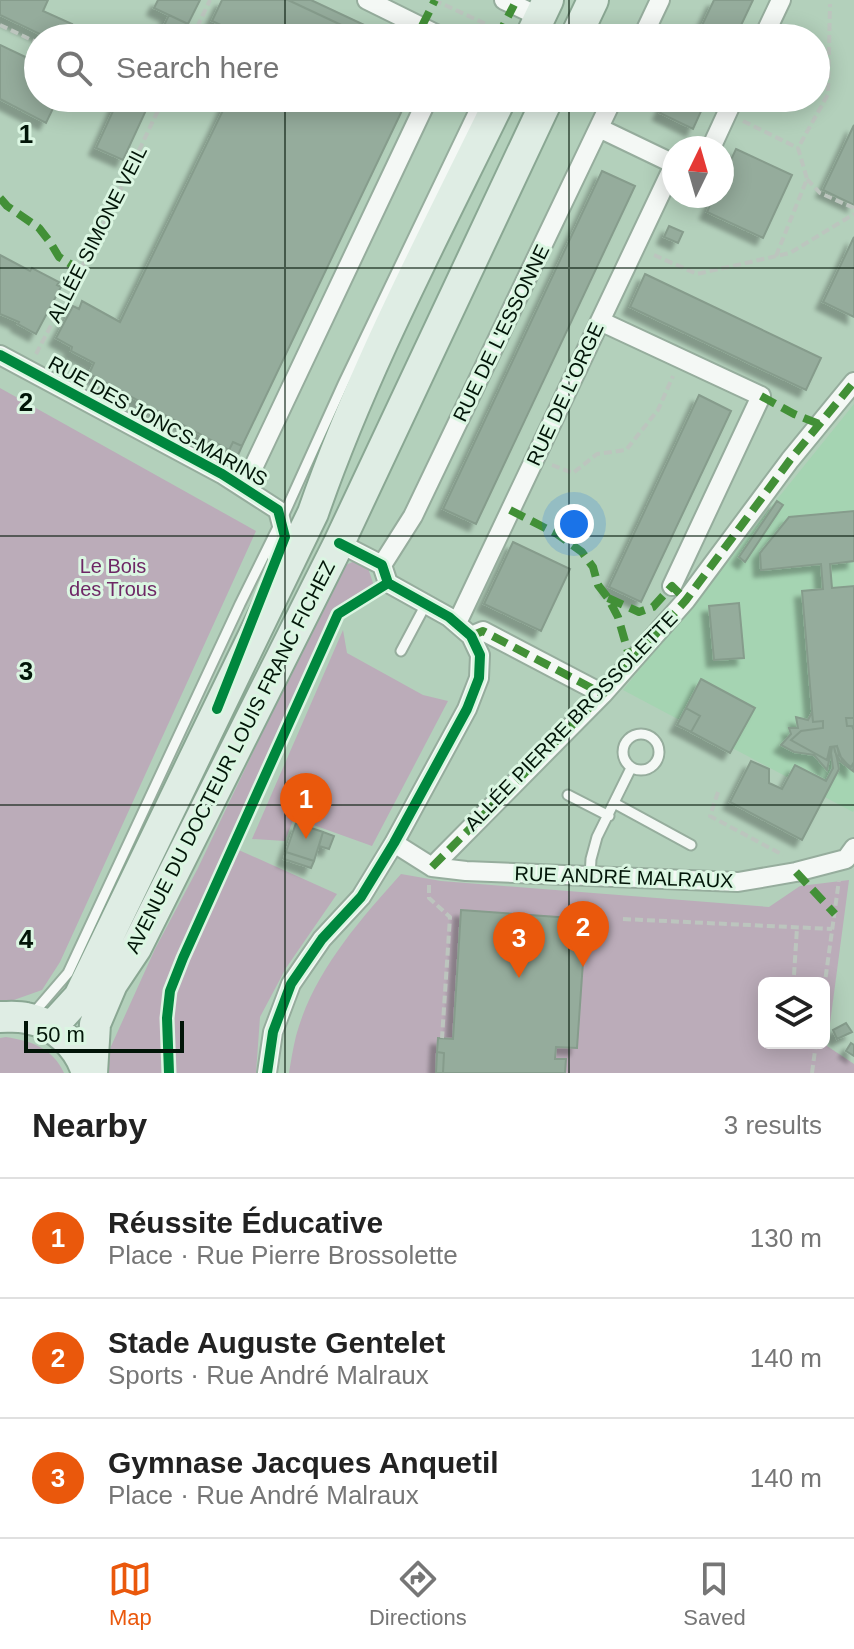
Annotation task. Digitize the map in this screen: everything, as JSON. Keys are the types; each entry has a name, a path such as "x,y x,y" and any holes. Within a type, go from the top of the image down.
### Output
{"main road":[{"path":"559,24 593,0"},
{"name":"AVENUE DU DOCTEUR LOUIS FRANC FICHEZ","path":"25,1020 57,1021 79,997 313,513 376,356 494,112"},
{"path":"446,314 472,222 523,112"},
{"name":"AVENUE DU DOCTEUR LOUIS FRANC FICHEZ","path":"90,1073 95,1024 112,984 136,948 339,543 541,112"},
{"path":"25,1020 69,1041 90,1073"}],"street":[{"path":"367,0 416,24"},
{"path":"504,0 542,24"},
{"path":"649,24 660,0"},
{"path":"770,24 781,0"},
{"path":"244,487 421,112"},
{"name":"RUE DE L'ESSONNE","path":"382,565 413,516 606,112"},
{"path":"717,136 728,112"},
{"path":"599,128 662,158"},
{"name":"RUE DE L'ORGE","path":"457,623 662,189"},
{"path":"600,321 761,396 672,586"},
{"name":"RUE DES JONCS-MARINS","path":"0,355 244,487 278,510 281,521"},
{"name":"ALLÉE PIERRE BROSSOLETTE","path":"432,867 603,694 686,600 790,460 854,382"},
{"path":"217,709 285,537 281,521"},
{"path":"267,1073 273,1032 291,984 322,939 361,897 467,709 479,678 480,655 471,636 457,623 388,583 382,565 339,543"},
{"path":"471,636 483,631 603,694"},
{"name":"RUE ANDRÉ MALRAUX","path":"394,843 432,867 466,871 738,882 796,872 851,857"}],"lane":[{"path":"25,1020 68,973 473,112"},
{"path":"401,651 426,604"},
{"path":"639,734 654,739 658,745 658,760 646,770 631,768 623,756 626,741 639,734"},
{"path":"590,877 597,837 631,768"},
{"path":"568,795 609,816"},
{"path":"614,803 691,845"}],"path":[{"path":"199,24 210,0"},
{"path":"434,0 486,24"},
{"path":"830,4 830,24"},
{"path":"0,25 24,36"},
{"path":"635,246 697,274 790,253 854,211 820,193 807,179 798,148 741,112"},
{"path":"798,148 818,112"},
{"path":"776,256 807,179"},
{"path":"535,458 573,473 597,454 626,450 658,410 681,359"},
{"path":"718,792 710,816 792,860 796,872"},
{"path":"826,977 840,872 851,857"},
{"path":"432,867 429,898 450,917 442,1038"},
{"path":"623,919 832,929"},
{"path":"794,975 797,928"},
{"path":"812,1073 815,1049"}],"shaded area":[{"path":"854,404 854,810 853,812 623,690"}],"green space":[{"name":"Le Bois des Trous","path":"0,388 256,531 60,962 42,990 0,1002"},
{"path":"357,560 368,568 374,586 339,611 232,847 337,894 286,968 260,1017 256,1073 107,1073 108,1053 155,949 198,868 341,567"},
{"path":"343,630 347,653 423,695 448,701 372,846 294,818 285,841 252,839"},
{"path":"401,874 441,881 769,907 800,886 849,880 830,1023 830,977 758,977 758,1049 830,1048 854,1064 854,1073 289,1073 304,1013 325,970 353,930"},
{"path":"0,1038 40,1047 54,1057 64,1073 0,1073"}],"building":[{"path":"0,0 48,0 43,11 72,24 24,24 24,26 0,15"},
{"path":"158,0 200,0 188,24 154,8"},
{"path":"222,0 288,0 339,24 219,24 212,21"},
{"path":"288,0 311,0 362,24 339,24"},
{"path":"714,0 753,0 742,24 703,24"},
{"path":"169,15 188,24 165,24"},
{"path":"0,45 24,56 24,112 0,99"},
{"path":"25,112 51,112 46,123"},
{"path":"113,112 145,112 123,160 96,148"},
{"path":"222,112 401,112 242,446 233,442 229,450 89,374 94,363 71,351 72,347 56,338 73,306 79,309 82,301 120,322"},
{"path":"660,112 701,112 693,129"},
{"path":"854,125 854,205 823,190"},
{"path":"736,149 792,175 763,238 707,212 709,208 734,208"},
{"path":"602,171 635,186 476,524 443,509"},
{"path":"669,226 683,232 678,243 664,237"},
{"path":"854,237 854,317 823,302"},
{"path":"0,255 59,282 57,285 61,287 36,334 0,314"},
{"path":"645,274 821,358 806,390 630,307"},
{"path":"699,395 731,411 641,602 609,587"},
{"path":"233,442 242,446 238,455 229,450"},
{"path":"777,501 783,505 745,562 739,557"},
{"path":"854,511 854,561 830,564 832,588 854,586 854,718 846,718 847,726 852,726 854,730 854,762 851,767 842,760 837,746 830,747 827,760 791,740 801,731 823,728 823,721 813,722 802,591 823,589 821,564 761,570 760,553 789,517"},
{"path":"513,542 570,569 541,631 484,604"},
{"path":"739,603 744,658 714,660 709,606"},
{"path":"701,679 755,708 730,753 691,732 700,716 686,708"},
{"path":"686,708 700,716 691,732 677,725"},
{"path":"812,712 813,722 823,721 823,728 801,731 791,740 827,760 832,747 827,770 814,755 794,752 781,745 791,734 789,728 798,728 796,717 808,720"},
{"path":"846,718 854,718 854,730 852,726 847,726"},
{"path":"837,746 839,755 847,764 851,767 854,762 853,771 840,761 834,747"},
{"path":"832,747 839,769 802,840 730,802 751,761 769,769 769,783 782,789 795,765 826,781 833,768"},
{"path":"296,823 323,832 314,861 286,852"},
{"path":"323,832 334,836 329,849 319,846"},
{"path":"286,852 314,861 311,868 284,859"},
{"path":"461,910 586,919 577,1048 556,1047 555,1059 566,1059 565,1073 443,1073 444,1053 437,1052 438,1038 453,1039"},
{"path":"846,1023 852,1032 837,1039 833,1030"},
{"path":"851,1043 854,1045 854,1056 846,1051"},
{"path":"437,1052 444,1053 443,1073 436,1073"}],"marked path":[{"path":"423,24 435,0"},
{"path":"504,24 514,5"},
{"path":"0,198 39,228 59,257 80,270"},
{"path":"432,867 603,694 686,600 790,460 854,382"},
{"path":"761,396 819,424"},
{"path":"510,510 557,534 582,552 618,617 631,662"},
{"path":"608,598 639,612 653,607 672,586 686,600"},
{"path":"471,636 483,631 603,694"},
{"path":"796,872 835,914"}],"cycle path":[{"path":"0,355 222,474 278,510 285,537 217,709"},
{"path":"267,1073 273,1032 291,984 322,939 361,897 467,709 479,678 480,655 471,636 449,617 388,583 382,565 339,543"},
{"path":"169,1073 167,1018 170,991 183,958 338,614 388,583"}],"place":[{"name":"Réussite Éducative","path":"306,839"},
{"name":"Stade Auguste Gentelet","path":"583,967"},
{"name":"Gymnase Jacques Anquetil","path":"519,978"}]}
